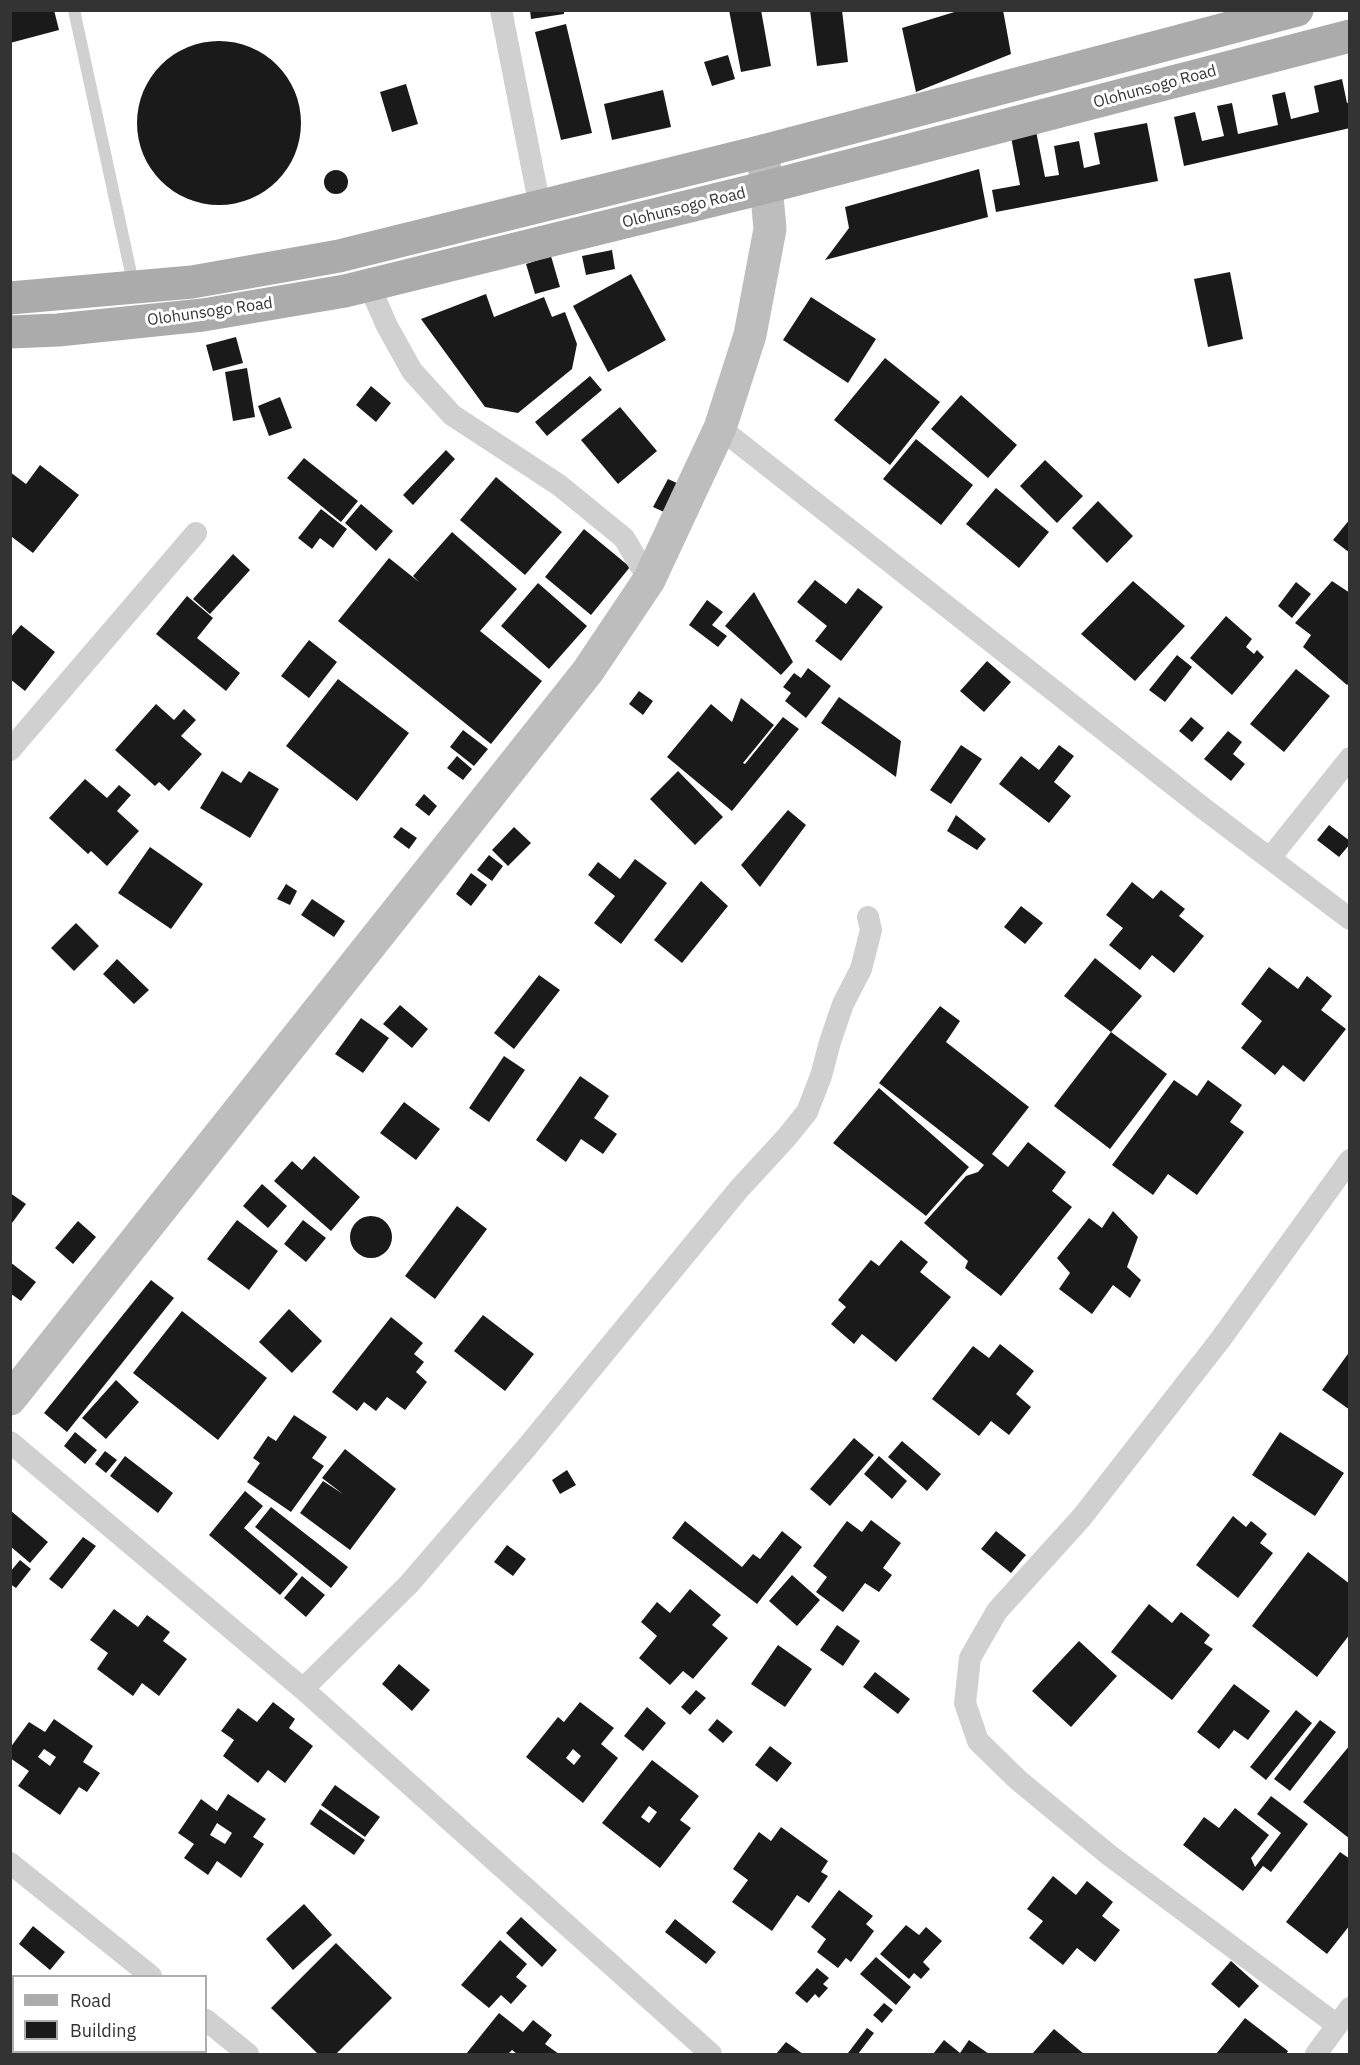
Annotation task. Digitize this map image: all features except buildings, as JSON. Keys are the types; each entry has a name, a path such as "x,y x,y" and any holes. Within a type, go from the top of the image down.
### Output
{"main road":[{"name":"Olohunsogo Road","path":"10,298 192,282 339,256 763,151 1297,10"},
{"name":"Olohunsogo Road","path":"10,332 58,330 203,315 369,285 767,187 1350,36"}],"street":[{"path":"501,10 540,207"},
{"path":"10,1399 588,670 649,580 720,428 750,335 770,229 763,151"},
{"path":"369,285 387,326 412,371 452,415 559,485 624,538 649,580"},
{"path":"720,428 1350,919"},
{"path":"10,750 196,533"},
{"path":"1269,858 1350,758"},
{"path":"303,1689 409,1584 528,1447 739,1189 807,1112 821,1076 843,1004 861,969 871,930 868,917"},
{"path":"1316,2055 1343,2016 1109,1856 1018,1780 978,1741 965,1703 970,1658 997,1611 1082,1517 1220,1340 1350,1160"},
{"path":"10,1442 303,1689 711,2055"},
{"path":"10,1863 149,1975"},
{"path":"207,2021 248,2055"}],"lane":[{"path":"74,10 135,288"}]}
